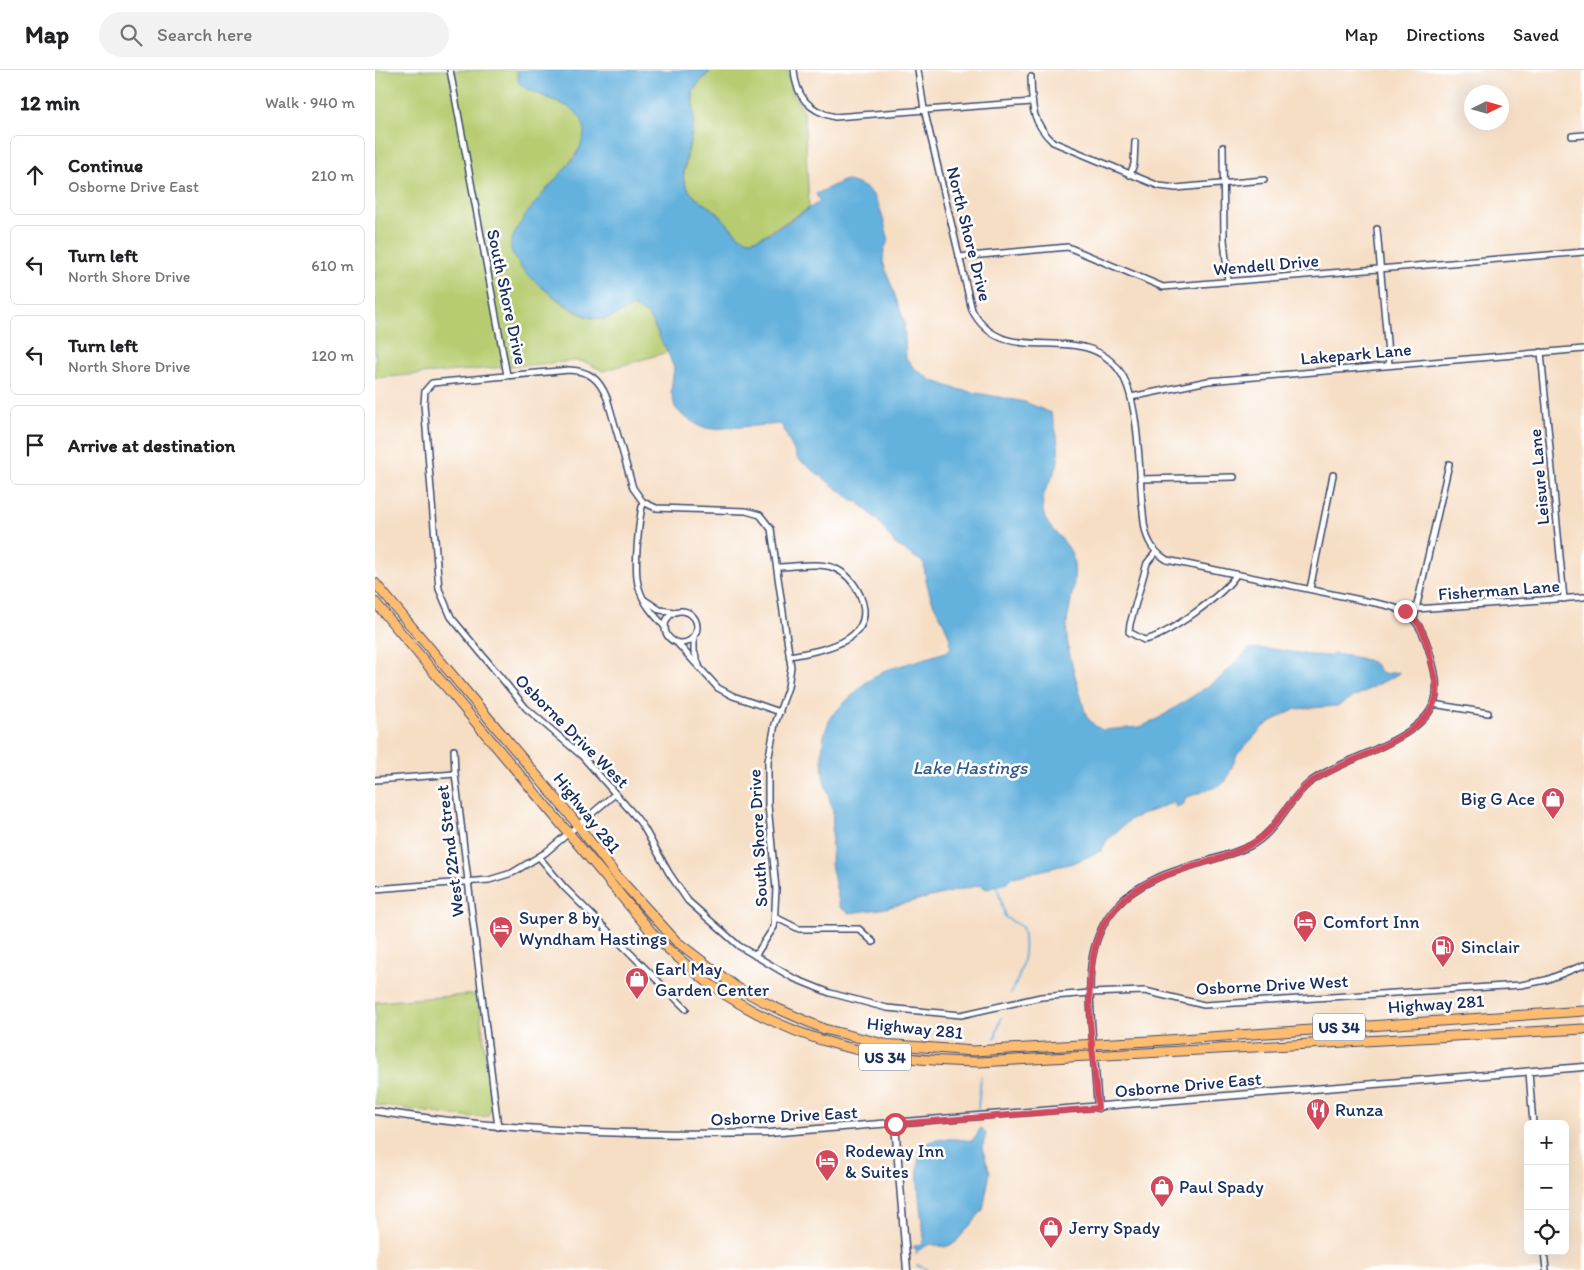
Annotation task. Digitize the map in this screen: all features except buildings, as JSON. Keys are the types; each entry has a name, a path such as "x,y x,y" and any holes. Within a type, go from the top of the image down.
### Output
{"highway":[{"name":"Highway 281","path":"375,582 577,825 616,875 676,941 737,987 799,1019 853,1037 884,1044 973,1051 1584,1011"},
{"name":"Highway 281","path":"375,602 659,941 710,984 753,1011 780,1024 833,1044 901,1059 979,1062 1584,1029"}],"street":[{"name":"South Shore Drive","path":"450,70 507,375 578,370 595,378 607,398 633,488 643,502 656,508 746,511 760,515 771,528 790,656 790,678 775,724 768,761 769,805 776,889 774,927 755,956"},
{"path":"794,70 797,87 803,100 810,108 827,115 844,117 924,109 1032,102"},
{"name":"North Shore Drive","path":"918,70 924,109 972,310 977,320 991,334 1011,342 1071,344 1087,347 1113,364 1121,373 1131,397 1145,531 1156,552"},
{"path":"1031,77 1034,117 1041,130 1053,142 1148,184 1176,188 1264,180"},
{"path":"1571,136 1584,135"},
{"path":"1130,175 1134,164 1135,142"},
{"path":"1223,147 1224,239 1227,282"},
{"path":"1377,228 1389,365"},
{"name":"Wendell Drive","path":"959,257 1068,246 1163,287 1584,252"},
{"name":"Lakepark Lane","path":"1131,397 1208,381 1584,349"},
{"name":"Leisure Lane","path":"1541,352 1564,599"},
{"name":"Osborne Drive West","path":"507,375 432,382 425,391 423,402 439,589 447,610 462,632 526,708 582,756 645,828 669,874 688,900 719,930 755,956 793,978 830,993 869,1004 919,1013 961,1015 1041,997 1089,993 1145,991 1203,1005 1521,985 1546,980 1584,965"},
{"path":"1414,618 1449,464"},
{"path":"1310,589 1333,475"},
{"path":"1140,479 1234,477"},
{"path":"643,502 639,516 637,577 638,586 651,612 665,627 669,638 678,644 718,688 726,693 780,712"},
{"path":"1098,1108 1089,993 1095,941 1107,918 1133,890 1157,878 1243,848 1260,839 1310,782 1414,728 1425,718 1436,697 1436,679 1425,637 1414,618 1397,607 1167,560 1156,552 1147,563 1129,632 1144,640 1163,634 1229,585 1237,575"},
{"path":"777,567 832,568 848,577 863,602 862,622 849,638 829,649 790,656"},
{"name":"Fisherman Lane","path":"1416,609 1584,597"},
{"path":"645,600 660,610 685,611 693,616 698,628 694,638 694,651 699,666"},
{"path":"665,627 667,619 675,612"},
{"path":"678,644 686,643 694,638"},
{"path":"1433,704 1488,713"},
{"name":"West 22nd Street","path":"454,750 455,774 498,1127"},
{"path":"375,780 455,774"},
{"path":"375,889 468,882 500,877 524,867 615,794"},
{"path":"539,856 564,887 686,1009"},
{"path":"775,917 799,929 859,929 873,942"},
{"name":"Osborne Drive East","path":"375,1111 498,1127 614,1133 808,1132 1584,1067"},
{"path":"1529,1072 1533,1120"},
{"path":"895,1124 907,1270"},
{"path":"1544,1255 1546,1270"}],"green space":[{"path":"375,70 518,70 516,74 536,93 576,110 583,118 585,129 582,145 561,174 519,266 567,307 578,313 604,319 633,306 647,314 668,352 603,371 585,362 575,361 375,378"},
{"path":"712,70 787,70 794,95 804,111 809,208 759,238 750,240 741,238 715,210 702,203 690,192 683,179 694,122 693,92"},
{"path":"478,994 492,1107 487,1116 465,1117 375,1105 375,1002"}],"water":[{"name":"Lake Hastings","path":"518,70 712,70 694,90 692,129 683,176 687,187 695,197 716,212 734,231 746,239 757,239 775,230 820,202 816,194 845,180 870,191 881,210 889,240 884,249 883,262 904,321 906,358 914,368 931,380 956,389 1025,402 1051,413 1056,433 1058,462 1044,494 1042,505 1048,524 1067,545 1073,558 1074,579 1067,629 1068,648 1086,716 1094,725 1102,730 1140,727 1156,720 1219,679 1249,649 1260,648 1320,656 1331,656 1333,654 1349,656 1373,663 1383,674 1399,672 1398,674 1337,706 1296,709 1281,716 1263,727 1237,755 1226,781 1218,786 1185,798 1184,804 1176,807 1174,802 1131,819 1107,840 1101,851 1073,863 1013,877 1007,883 987,889 980,885 881,909 849,913 840,907 831,864 833,812 823,776 822,753 824,735 831,716 865,683 883,671 946,652 951,648 946,629 926,582 924,563 895,544 878,521 857,501 855,502 798,459 781,424 713,429 701,427 682,415 675,407 671,391 674,368 654,324 647,314 633,306 609,318 591,317 561,302 545,290 519,264 512,252 511,242 515,232 530,209 575,157 582,140 584,127 580,118 573,110 524,87 518,82"},
{"path":"981,1128 986,1134 982,1148 990,1172 983,1210 955,1243 945,1247 930,1244 917,1251 913,1247 922,1243 924,1237 918,1189 920,1153 928,1143 940,1139 972,1141"}],"waterway":[{"path":"997,886 1005,917 1022,927 1024,935 1024,953 1021,970 1011,993"},
{"path":"995,1038 1001,1018"},
{"path":"978,1108 981,1076"},
{"path":"916,1254 918,1250"},
{"path":"917,1265 927,1270"}],"place":[{"name":"Big G Ace","path":"1553,820"},
{"name":"Comfort Inn","path":"1305,943"},
{"name":"Super 8 by Wyndham Hastings","path":"501,949"},
{"name":"Sinclair","path":"1443,968"},
{"name":"Earl May Garden Center","path":"637,1000"},
{"name":"Runza","path":"1318,1131"},
{"name":"Rodeway Inn & Suites","path":"827,1182"},
{"name":"Paul Spady","path":"1162,1208"},
{"name":"Jerry Spady","path":"1051,1249"}],"route":[{"path":"895,1124 1098,1108 1089,993 1095,941 1107,918 1124,898 1141,885 1243,848 1260,839 1310,782 1398,737 1414,728 1425,718 1436,697 1436,679 1421,628 1412,615 1405,611"}]}
